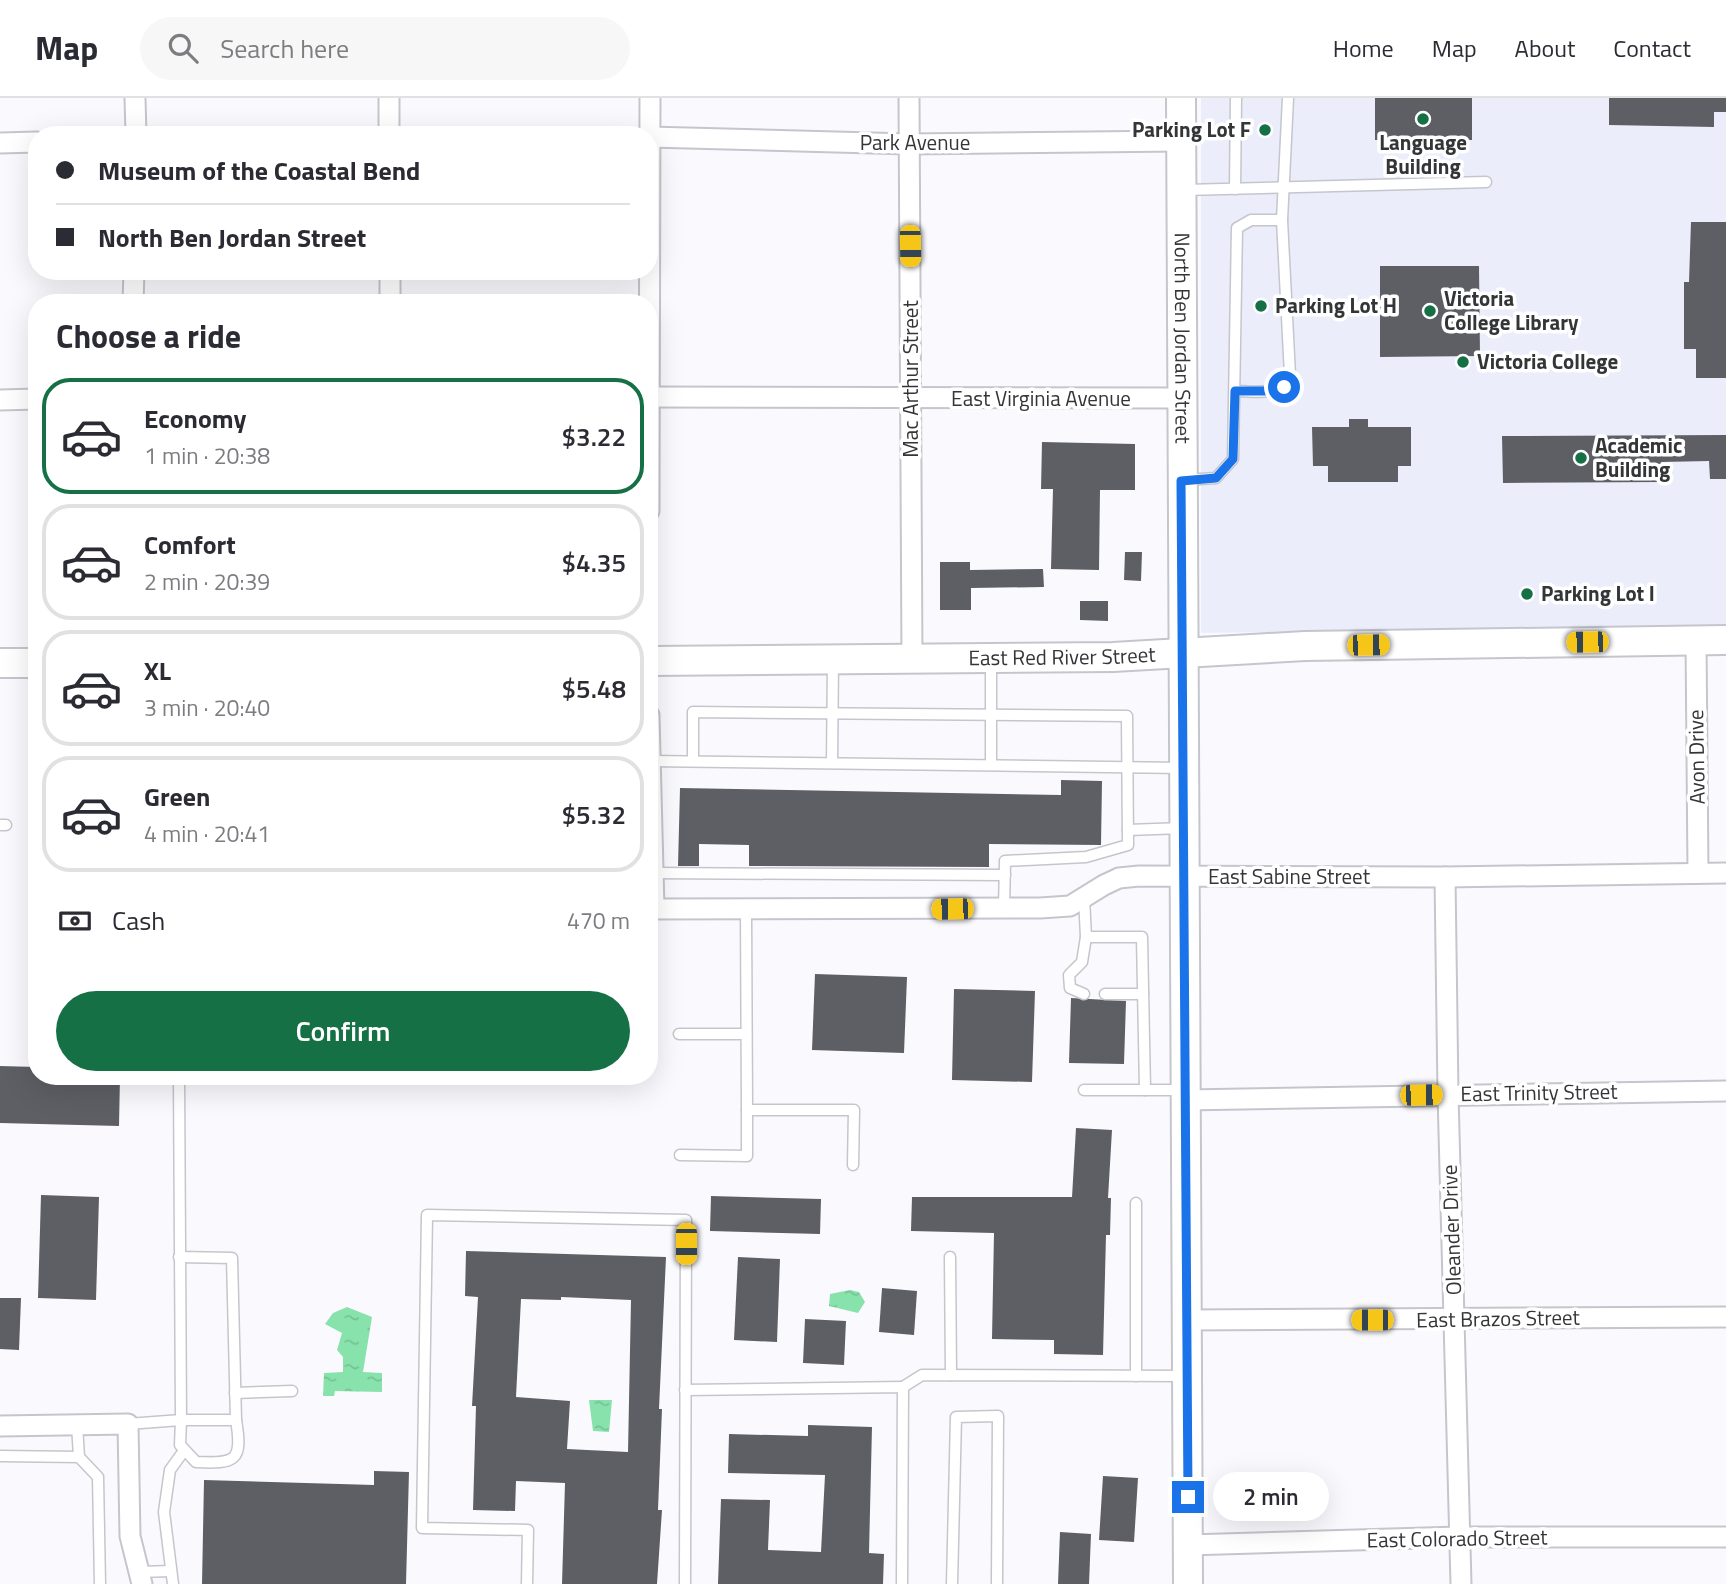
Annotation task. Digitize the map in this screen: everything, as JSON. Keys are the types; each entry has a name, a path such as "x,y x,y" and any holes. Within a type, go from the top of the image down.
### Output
{"street":[{"path":"135,98 136,126"},
{"path":"389,98 389,126"},
{"path":"650,98 650,126"},
{"name":"Mac Arthur Street","path":"909,98 912,660"},
{"name":"North Ben Jordan Street","path":"1181,98 1180,398 1188,1584"},
{"name":"Park Avenue","path":"658,137 909,144 1181,141"},
{"path":"0,143 28,142"},
{"name":"East Virginia Avenue","path":"658,397 912,400 1180,398"},
{"path":"0,400 28,399"},
{"name":"Avon Drive","path":"1696,640 1698,873"},
{"name":"East Red River Street","path":"658,661 1113,657 1305,646 1726,640"},
{"path":"0,663 28,663"},
{"name":"East Sabine Street","path":"658,909 746,911 1070,906 1119,878 1726,873"},
{"name":"Oleander Drive","path":"1445,877 1461,1584"},
{"name":"East Trinity Street","path":"1185,1095 1726,1091"},
{"name":"East Brazos Street","path":"1185,1320 1726,1317"},
{"path":"0,1426 128,1424 130,1536 140,1578"},
{"name":"East Colorado Street","path":"1188,1545 1459,1537 1726,1537"}],"lane":[{"path":"1235,189 1236,98"},
{"path":"1235,391 1277,391 1284,387 1290,375 1282,220 1288,98"},
{"path":"1181,190 1486,182"},
{"path":"1181,481 1216,478 1233,459 1237,228 1251,220 1282,220"},
{"path":"991,659 991,764"},
{"path":"832,762 833,660"},
{"path":"694,761 693,712 1127,716 1128,845 1086,856 1005,861 1004,908"},
{"path":"658,761 1183,768"},
{"path":"1128,830 1183,828"},
{"path":"658,873 1004,875"},
{"path":"1084,898 1086,937 1082,962 1069,975 1070,989 1084,994"},
{"path":"680,1155 747,1156 746,911"},
{"path":"1086,937 1142,937 1145,1090"},
{"path":"1105,994 1143,994"},
{"path":"678,1034 746,1034"},
{"path":"179,1085 179,1258 181,1420 180,1445 183,1452 196,1462 224,1464 235,1458 240,1447 236,1420 232,1258 179,1258"},
{"path":"1084,1090 1145,1090 1185,1095"},
{"path":"747,1110 854,1110 853,1165"},
{"path":"1136,1203 1136,1376"},
{"path":"527,1584 528,1530 422,1528 427,1215 686,1220 685,1584"},
{"path":"950,1257 951,1375"},
{"path":"685,1390 903,1387 922,1375 1186,1376"},
{"path":"902,1584 903,1387"},
{"path":"235,1393 292,1391"},
{"path":"952,1584 956,1418 998,1416 998,1584"},
{"path":"128,1424 236,1420"},
{"path":"76,1425 79,1457 98,1477 100,1584"},
{"path":"173,1584 164,1513 170,1469 183,1452"},
{"path":"0,1457 79,1457"},
{"path":"140,1578 171,1571"}],"shaded area":[{"name":"Victoria College","path":"1201,98 1726,98 1726,626 1201,633"}],"water":[{"path":"850,1290 859,1292 865,1302 858,1313 829,1306 830,1294"},
{"path":"347,1307 372,1317 363,1372 382,1373 382,1392 335,1391 334,1396 323,1396 324,1373 343,1372 343,1357 337,1350 342,1333 325,1324 333,1313"},
{"path":"589,1400 612,1400 609,1432 593,1431"}],"building":[{"name":"Language Building","path":"1375,98 1472,98 1472,140 1375,140"},
{"path":"1609,98 1726,98 1726,112 1714,112 1714,127 1609,125"},
{"path":"1691,222 1726,222 1726,378 1696,378 1696,349 1684,349 1684,282 1689,282"},
{"name":"Victoria College Library","path":"1380,266 1479,266 1480,356 1380,357"},
{"path":"1349,419 1368,419 1368,427 1411,427 1411,466 1398,466 1398,482 1328,482 1328,466 1313,466 1312,427 1349,427"},
{"name":"Academic Building","path":"1726,435 1726,479 1710,479 1709,461 1661,462 1662,482 1503,483 1502,436"},
{"path":"1042,442 1135,444 1135,490 1100,490 1099,570 1051,569 1053,489 1041,489"},
{"path":"1125,552 1142,552 1141,581 1124,580"},
{"path":"940,562 970,562 970,570 1043,569 1044,587 971,588 971,610 940,610"},
{"path":"1080,601 1108,601 1108,621 1080,620"},
{"path":"1061,780 1102,781 1101,845 989,844 989,867 749,866 749,845 699,844 699,866 678,866 680,788 1061,795"},
{"path":"815,974 907,977 904,1053 812,1050"},
{"path":"954,989 1035,991 1032,1082 952,1080"},
{"path":"1071,998 1126,1001 1124,1064 1069,1063"},
{"path":"0,1066 28,1067 28,1085 120,1085 119,1126 0,1123"},
{"path":"1076,1128 1112,1130 1108,1198 1111,1198 1110,1235 1106,1235 1103,1355 1054,1354 1054,1340 992,1339 994,1233 911,1231 912,1197 1072,1197"},
{"path":"41,1195 99,1197 96,1300 38,1298"},
{"path":"711,1196 821,1199 820,1234 710,1231"},
{"path":"466,1251 666,1257 659,1409 662,1409 658,1510 662,1510 657,1584 562,1584 565,1483 516,1481 515,1511 473,1510 476,1406 472,1406 478,1297 465,1296","holes":["561,1297 631,1300 628,1452 567,1449 570,1401 516,1397 521,1299 561,1300"]},
{"path":"738,1257 780,1259 777,1342 734,1340"},
{"path":"882,1288 917,1291 914,1335 879,1332"},
{"path":"0,1298 21,1298 19,1350 0,1349"},
{"path":"805,1319 846,1321 844,1365 803,1363"},
{"path":"808,1425 872,1427 869,1553 884,1554 883,1584 718,1584 721,1499 770,1500 768,1550 821,1552 825,1475 728,1473 729,1434 808,1436"},
{"path":"374,1471 409,1472 406,1584 202,1584 204,1480 374,1485"},
{"path":"1103,1476 1138,1478 1134,1542 1099,1540"},
{"path":"1060,1532 1091,1534 1089,1584 1058,1584"}],"place":[{"name":"Language Building","path":"1423,119"},
{"name":"Parking Lot F","path":"1265,130"},
{"name":"Parking Lot H","path":"1261,306"},
{"name":"Victoria College Library","path":"1430,311"},
{"name":"Victoria College","path":"1463,362"},
{"name":"Academic Building","path":"1581,458"},
{"name":"Parking Lot I","path":"1527,594"}],"route":[{"path":"1188,1497 1181,481 1216,478 1233,459 1235,391 1277,391 1284,387"}]}
